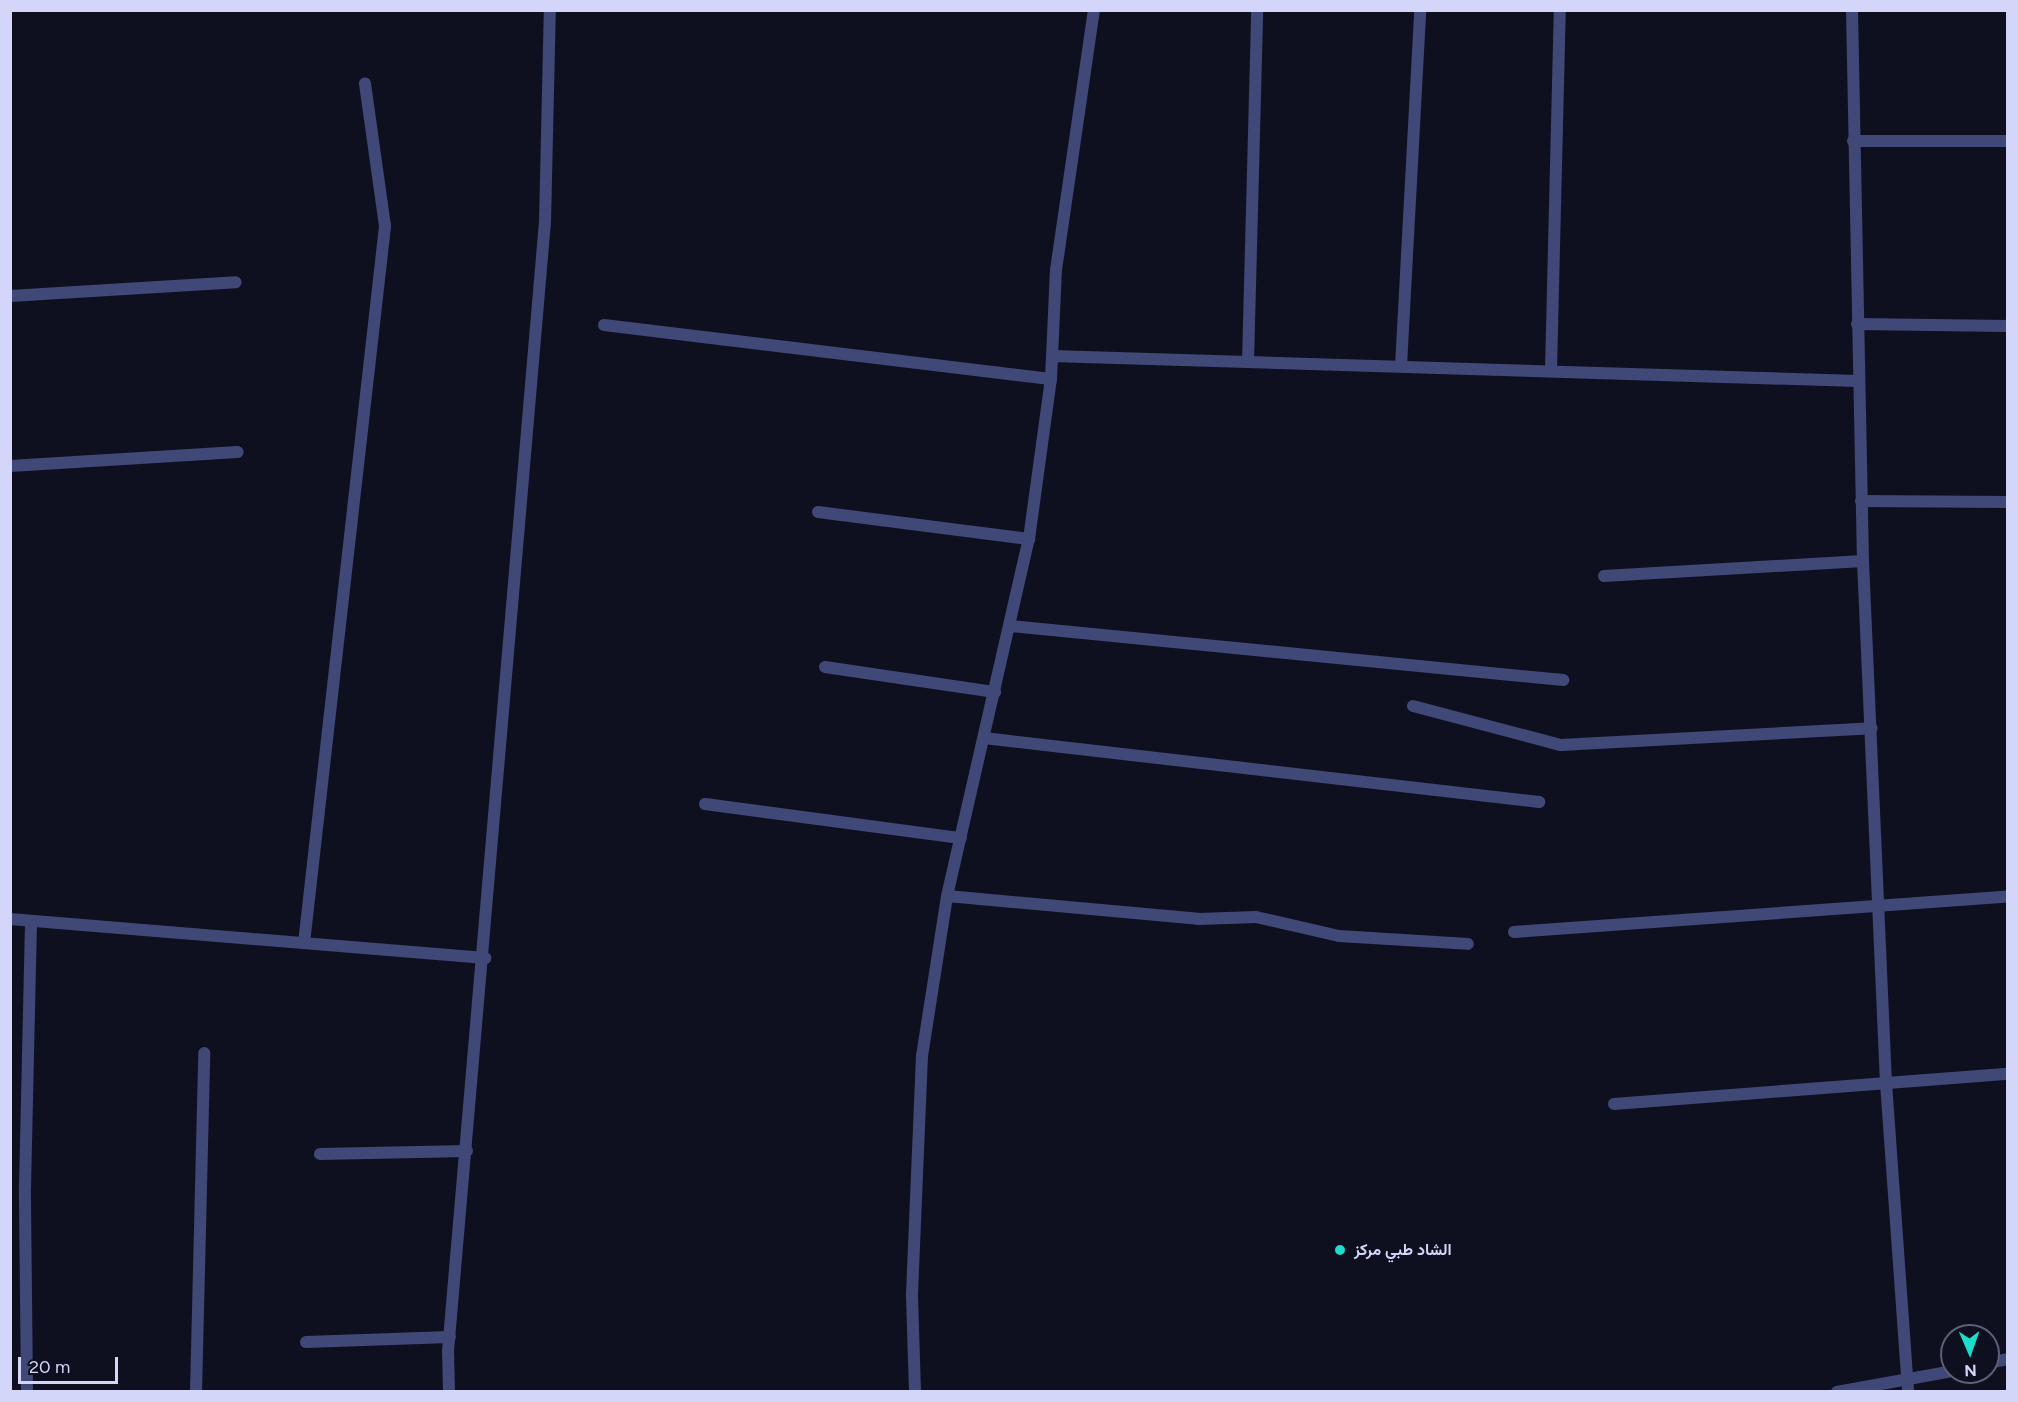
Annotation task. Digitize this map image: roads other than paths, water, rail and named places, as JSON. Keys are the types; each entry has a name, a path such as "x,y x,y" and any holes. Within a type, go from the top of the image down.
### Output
{"street":[{"path":"449,1392 450,1337 485,958 545,223 550,10"},
{"path":"915,1392 912,1294 922,1056 947,896 1029,539 1051,379 1056,270 1094,10"},
{"path":"1248,362 1257,10"},
{"path":"1401,366 1420,10"},
{"path":"1551,370 1560,10"},
{"path":"1852,10 1857,381 1863,561 1886,1083 1907,1386"},
{"path":"304,943 385,226 365,83"},
{"path":"1853,141 2007,141"},
{"path":"10,296 236,282"},
{"path":"1857,324 2007,326"},
{"path":"604,325 1051,379"},
{"path":"1052,356 1857,381"},
{"path":"10,466 238,452"},
{"path":"1861,501 2007,502"},
{"path":"818,512 1029,539"},
{"path":"1604,576 1863,561"},
{"path":"1010,626 1563,680"},
{"path":"825,668 995,692"},
{"path":"1413,706 1561,745 1872,728"},
{"path":"984,738 1539,802"},
{"path":"705,804 961,838"},
{"path":"947,896 1198,920 1256,917 1339,936 1467,944"},
{"path":"1514,932 2007,897"},
{"path":"10,919 485,958"},
{"path":"27,1392 25,1187 31,921"},
{"path":"196,1392 204,1053"},
{"path":"1614,1104 2007,1074"},
{"path":"320,1154 467,1151"},
{"path":"306,1342 450,1337"},
{"path":"1837,1392 1907,1386 1940,1375"}],"place":[{"name":"الشاد طبي مرکز","path":"1340,1250"}]}
